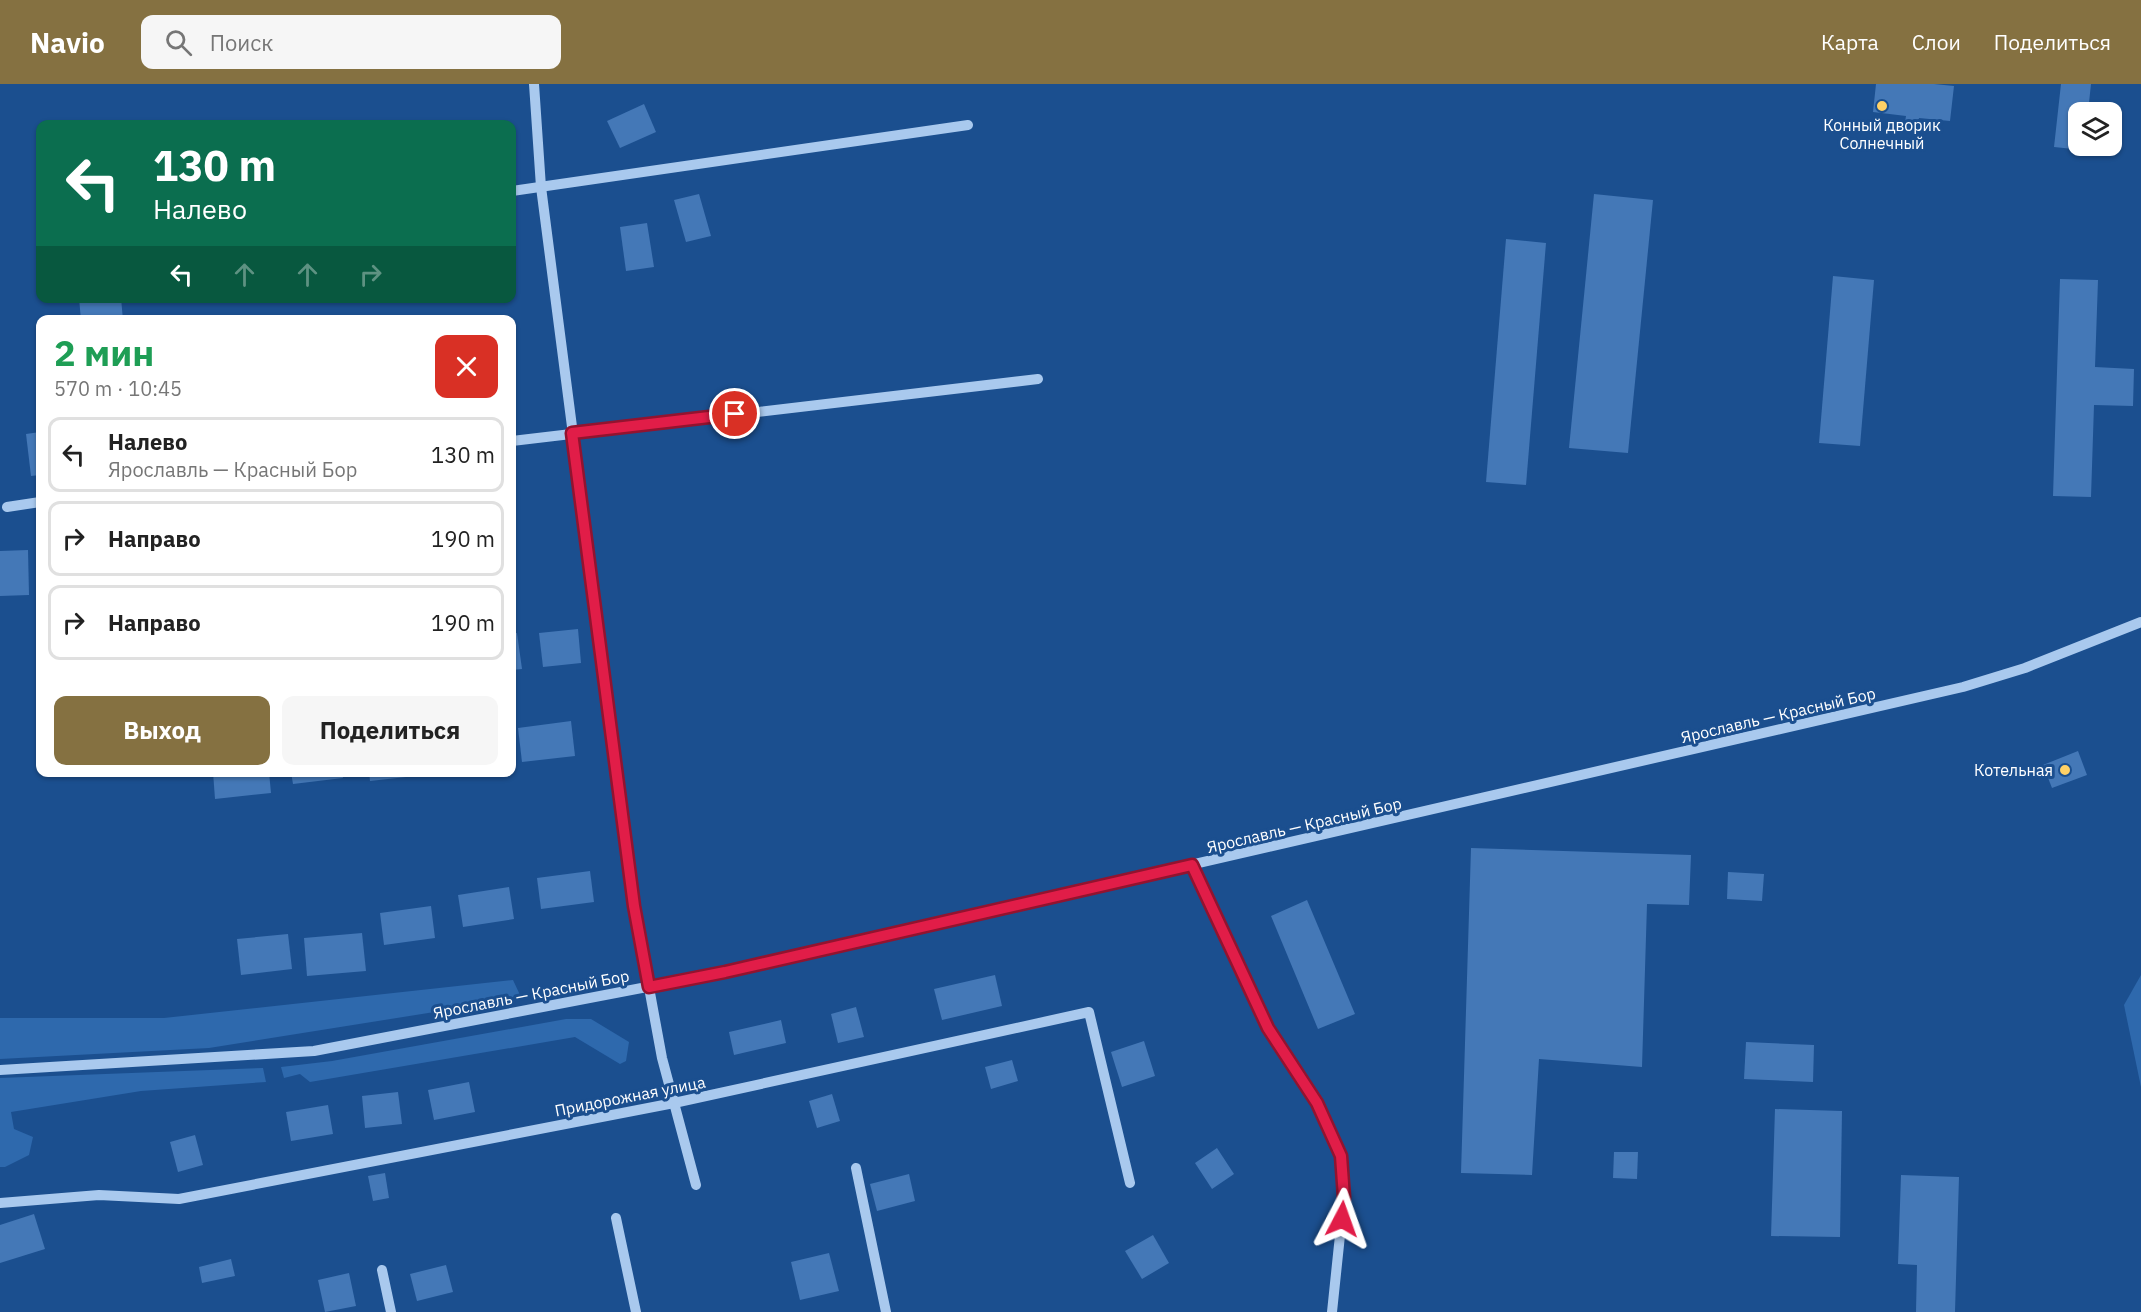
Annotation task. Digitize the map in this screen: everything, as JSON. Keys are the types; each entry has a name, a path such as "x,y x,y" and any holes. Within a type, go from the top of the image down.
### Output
{"street":[{"path":"534,84 542,187 634,906 662,1058 696,1185"},
{"path":"516,191 968,125"},
{"path":"516,440 1038,379"},
{"path":"7,507 36,503"},
{"name":"Ярославль — Красный Бор","path":"0,1070 314,1051 736,970 1962,687 2025,668 2141,622"},
{"path":"1192,865 1268,1028 1317,1103 1341,1156 1344,1197 1332,1312"},
{"name":"Придорожная улица","path":"0,1203 99,1195 179,1199 674,1103 1089,1012 1130,1183"},
{"path":"856,1168 886,1312"},
{"path":"616,1218 636,1312"},
{"path":"382,1270 391,1312"}],"shaded area":[{"path":"2141,975 2141,1087 2124,1005"},
{"path":"513,980 520,995 497,1002 209,1048 0,1059 0,1018 164,1018"},
{"path":"566,1019 591,1019 629,1042 626,1061 620,1064 575,1037 310,1082 300,1074 284,1078 281,1067 332,1061"},
{"path":"263,1068 266,1082 141,1091 11,1112 14,1129 33,1137 29,1155 5,1167 0,1167 0,1078"}],"building":[{"path":"1876,84 1954,86 1950,121 1919,118 1918,124 1905,122 1906,116 1873,112"},
{"path":"2061,84 2091,84 2089,102 2068,102 2068,148 2054,147"},
{"path":"644,104 656,132 620,148 607,121"},
{"path":"699,194 711,236 686,242 674,200"},
{"path":"1594,194 1653,200 1628,453 1569,448"},
{"path":"647,223 654,267 626,271 620,227"},
{"path":"1506,239 1546,243 1526,485 1486,482"},
{"path":"1833,276 1874,280 1860,446 1819,443"},
{"path":"2060,279 2098,280 2095,367 2134,369 2133,406 2094,405 2091,497 2053,496"},
{"path":"79,303 121,303 123,315 81,315"},
{"path":"36,433 36,475 31,476 26,434"},
{"path":"28,550 29,595 0,596 0,551"},
{"path":"578,629 581,663 543,667 539,633"},
{"path":"516,633 522,669 516,670"},
{"path":"571,721 575,756 522,762 518,728"},
{"name":"Котельная","path":"2078,751 2087,775 2052,788 2043,765"},
{"path":"213,777 269,777 271,793 215,799"},
{"path":"292,777 343,778 293,784"},
{"path":"370,777 406,777 370,781"},
{"path":"1471,848 1691,855 1689,905 1647,904 1642,1067 1539,1059 1532,1175 1461,1173"},
{"path":"590,871 594,902 541,909 537,878"},
{"path":"1728,872 1764,874 1762,901 1727,899"},
{"path":"509,887 514,919 463,927 458,895"},
{"path":"1307,900 1355,1014 1318,1029 1271,916"},
{"path":"431,906 435,938 384,945 380,913"},
{"path":"362,933 366,971 307,976 304,938"},
{"path":"288,934 292,969 241,975 237,939"},
{"path":"995,975 1002,1006 942,1020 934,989"},
{"path":"856,1007 864,1037 838,1043 831,1014"},
{"path":"781,1020 786,1043 734,1055 729,1032"},
{"path":"1144,1041 1155,1076 1122,1087 1111,1052"},
{"path":"1746,1042 1814,1045 1813,1082 1744,1079"},
{"path":"1012,1060 1018,1081 991,1089 985,1067"},
{"path":"469,1082 475,1112 434,1120 428,1090"},
{"path":"398,1092 402,1124 365,1128 362,1096"},
{"path":"832,1094 840,1121 817,1128 809,1101"},
{"path":"328,1105 333,1134 291,1141 286,1112"},
{"path":"1775,1109 1842,1111 1840,1237 1771,1236"},
{"path":"195,1135 203,1165 178,1172 170,1142"},
{"path":"1217,1148 1234,1174 1212,1189 1195,1163"},
{"path":"1614,1152 1638,1152 1637,1179 1613,1178"},
{"path":"385,1173 389,1198 373,1201 368,1176"},
{"path":"909,1174 915,1201 877,1211 870,1184"},
{"path":"1901,1175 1959,1177 1955,1312 1916,1312 1917,1265 1898,1264"},
{"path":"34,1214 45,1249 0,1263 0,1225"},
{"path":"1153,1235 1169,1263 1142,1279 1125,1251"},
{"path":"829,1253 839,1291 800,1300 791,1262"},
{"path":"231,1259 235,1276 202,1283 199,1267"},
{"path":"446,1265 453,1292 417,1301 410,1274"},
{"path":"349,1273 356,1306 325,1312 318,1280"}],"place":[{"name":"Конный дворик Солнечный","path":"1882,106"},
{"name":"Котельная","path":"2065,770"}],"route":[{"path":"735,414 572,433 634,906 649,987 725,972 1192,865 1268,1028 1317,1103 1341,1156 1344,1197 1342,1219"}]}
